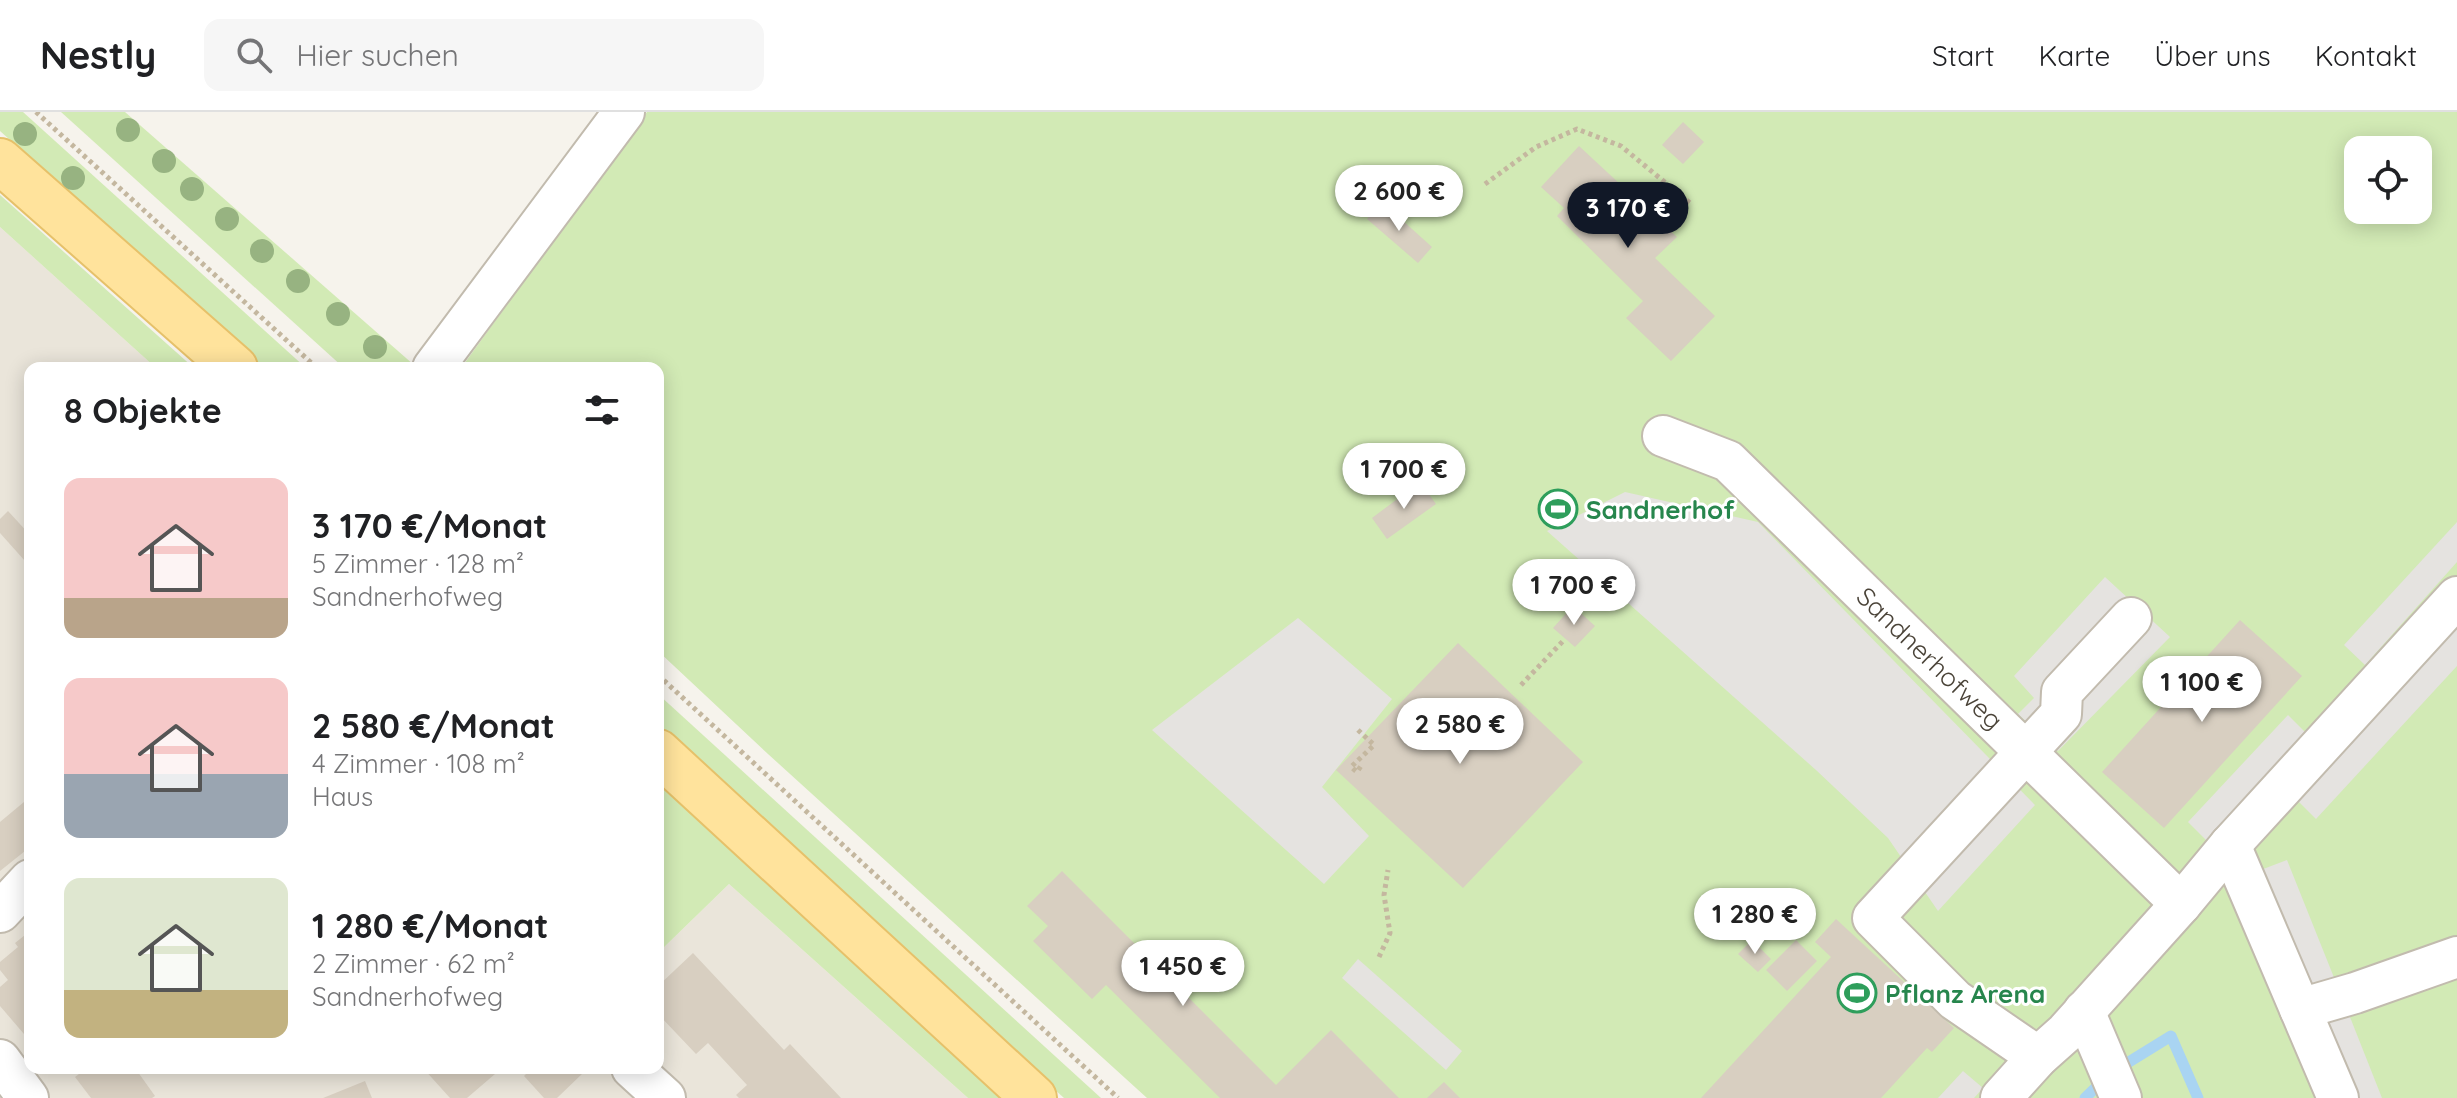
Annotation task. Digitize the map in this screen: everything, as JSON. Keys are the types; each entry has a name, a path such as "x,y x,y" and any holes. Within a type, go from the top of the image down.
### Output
{"main road":[{"path":"0,161 228,362"},
{"path":"664,758 1034,1098"}],"street":[{"path":"437,362 624,112"},
{"name":"Sandnerhofweg","path":"1663,436 1728,461 2181,904"},
{"path":"2001,1098 2038,1057 2065,1033 2230,845 2457,597"},
{"path":"2038,1057 1955,1000 1873,918 2061,714 2062,692 2131,618"},
{"path":"2230,845 2338,1098"},
{"path":"0,912 24,886"},
{"path":"2300,1009 2457,957"},
{"path":"2084,1011 2121,1098"},
{"path":"0,1060 28,1098"},
{"path":"639,1074 665,1098"}],"path":[{"path":"36,112 310,362"},
{"path":"1485,184 1536,147 1577,129 1621,146 1690,203"},
{"path":"1521,685 1564,640"},
{"path":"664,681 1118,1098"},
{"path":"1358,730 1374,745 1351,767 1357,772 1361,766"},
{"path":"1379,957 1390,933 1384,895 1388,870"}],"shaded area":[{"path":"0,227 149,362 24,362 24,1074 664,1074 664,947 729,884 968,1098 0,1098"},
{"path":"1625,492 1758,522 2035,805 1938,911 1888,838 1547,531"},
{"path":"2457,522 2457,562 2365,665 2344,645"},
{"path":"2105,577 2170,637 2058,751 2018,714 2034,698 2014,676"},
{"path":"1298,618 1392,699 1322,787 1369,836 1324,884 1152,730"},
{"path":"2457,623 2457,666 2316,819 2295,798"},
{"path":"2288,715 2309,736 2210,844 2188,822"},
{"path":"2287,860 2335,980 2307,991 2258,871"},
{"path":"1358,959 1462,1051 1446,1070 1342,978"},
{"path":"2348,1012 2382,1098 2350,1098 2320,1023"},
{"path":"1963,1071 1983,1088 1974,1098 1938,1098"}],"green space":[{"path":"0,112 23,112 299,362 257,362 0,131"},
{"path":"61,112 125,112 411,362 337,362"},
{"name":"Sandnerhof","path":"647,112 2457,112 2457,1098 1147,1098 664,657 664,362 465,362"},
{"path":"0,195 187,362 149,362 0,227"},
{"path":"664,699 1101,1098 1064,1098 664,734"},
{"path":"664,789 1005,1098 968,1098 729,884 664,947"}],"building":[{"path":"1683,122 1704,142 1683,164 1662,145"},
{"path":"1579,146 1677,237 1655,258 1715,316 1671,361 1626,318 1643,301 1557,216 1564,208 1541,187"},
{"path":"1382,202 1432,247 1418,263 1367,219"},
{"path":"1420,482 1436,504 1387,539 1372,518"},
{"path":"8,511 24,528 24,560 0,533 0,519"},
{"path":"1573,606 1595,626 1575,647 1553,628"},
{"path":"2240,620 2302,676 2164,828 2102,772"},
{"path":"1458,643 1583,762 1463,888 1336,770"},
{"path":"24,802 24,852 0,871 0,822"},
{"path":"1062,871 1276,1085 1331,1030 1399,1098 1220,1098 1106,985 1092,999 1033,941 1048,926 1027,906"},
{"name":"Pflanz Arena","path":"1836,919 1954,1028 1932,1052 1927,1048 1881,1098 1701,1098 1831,957 1815,942"},
{"path":"24,936 24,1034 0,1006 0,987 8,980 0,970 0,962 18,947 15,943"},
{"path":"1752,940 1771,959 1758,972 1738,954"},
{"path":"1796,940 1817,961 1787,991 1766,970"},
{"path":"693,953 784,1050 790,1044 841,1098 739,1098 736,1095 747,1085 708,1043 696,1054 664,1020 664,980"},
{"path":"79,1074 139,1074 155,1096 91,1098 75,1077"},
{"path":"428,1074 495,1074 467,1098 450,1098"},
{"path":"582,1074 557,1098 544,1098 524,1076"},
{"path":"365,1081 372,1098 323,1098"},
{"path":"1444,1082 1460,1098 1427,1098"}],"waterway":[{"path":"2085,1098 2111,1073 2171,1036 2198,1098"}],"place":[{"name":"Sandnerhof","path":"1558,509"},
{"name":"Pflanz Arena","path":"1857,993"}]}
